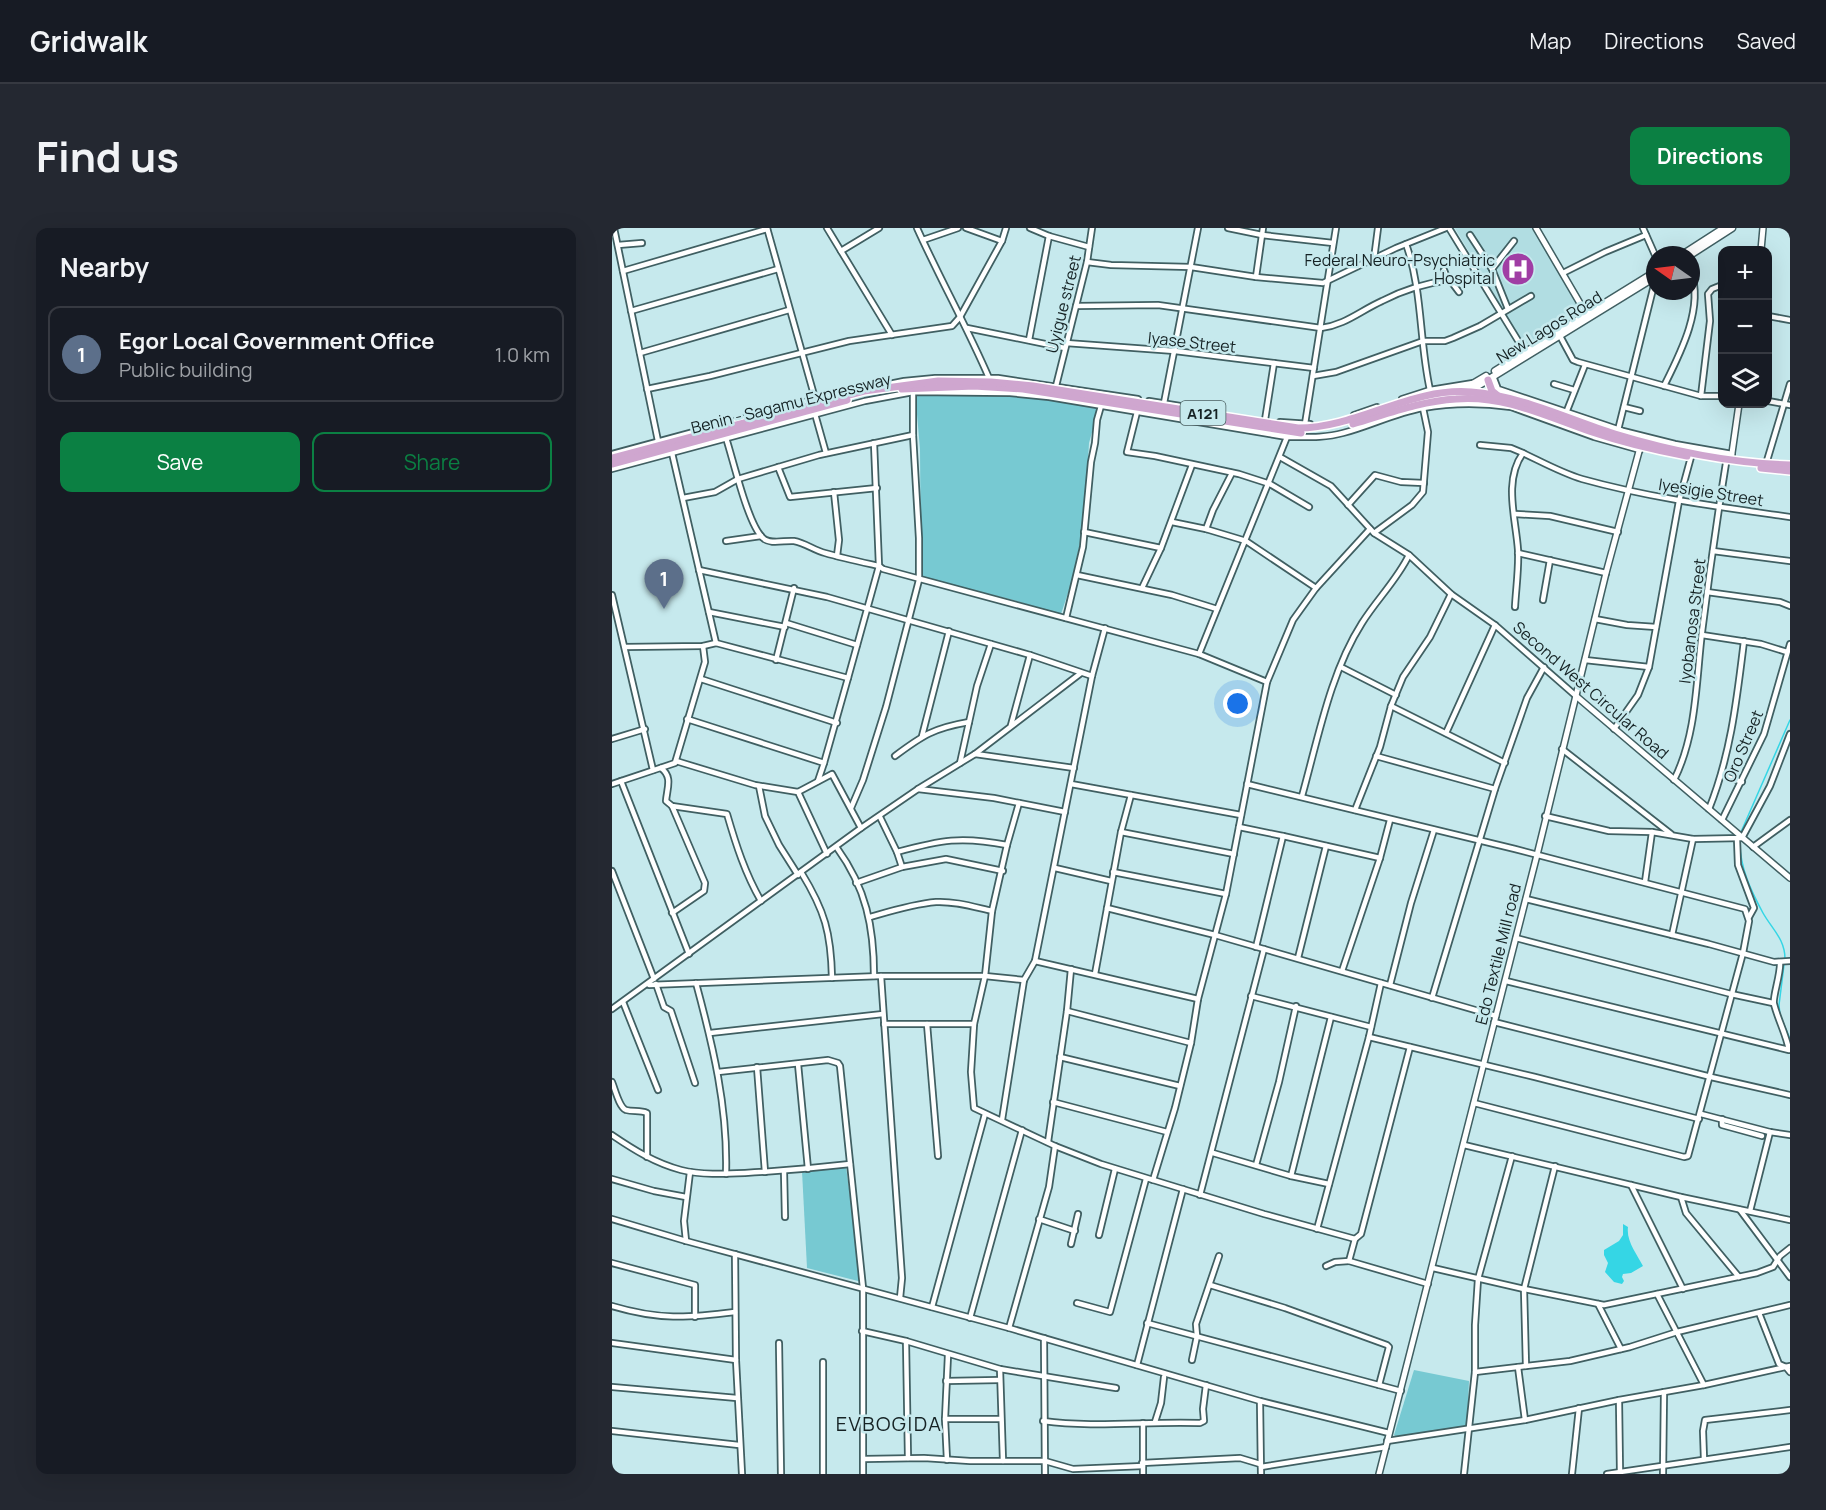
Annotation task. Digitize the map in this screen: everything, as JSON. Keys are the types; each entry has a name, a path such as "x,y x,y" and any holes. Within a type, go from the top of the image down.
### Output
{"highway":[{"path":"1491,378 1492,392 1497,395"},
{"name":"A121","path":"612,456 815,401 856,396 889,387 938,381 1003,382 1284,426 1312,428 1330,426 1421,398 1468,392 1497,395 1527,403 1641,446 1766,464 1790,465"},
{"name":"Benin - Sagamu Expressway","path":"612,464 856,396 943,386 1004,388 1303,433 1335,430 1408,407 1437,404 1458,395 1510,403 1641,446 1691,457 1730,459 1790,471"}],"main road":[{"path":"1696,246 1724,228"},
{"path":"1700,249 1732,228"},
{"name":"New Lagos Road","path":"1468,392 1560,336 1646,278"},
{"name":"New Lagos Road","path":"1458,395 1525,352 1646,284"}],"street":[{"path":"614,228 658,441"},
{"path":"827,228 892,335"},
{"path":"841,250 879,228"},
{"path":"917,228 960,317 968,328 989,378"},
{"path":"923,240 958,228"},
{"path":"966,228 1002,242"},
{"path":"647,389 710,376 849,341 952,326 960,317 1002,242 1006,228"},
{"path":"1030,228 1048,236 1089,247"},
{"name":"Uyigue street","path":"1056,386 1087,262 1092,228"},
{"path":"1164,403 1198,228"},
{"path":"1228,228 1262,235 1333,243"},
{"path":"1256,277 1263,228"},
{"path":"1305,424 1336,228"},
{"path":"1374,259 1378,228"},
{"path":"1087,262 1111,265 1191,267 1256,277 1328,282 1406,244 1448,228 1525,352"},
{"path":"1536,228 1587,316"},
{"path":"1644,228 1651,246"},
{"path":"1761,246 1763,228"},
{"path":"623,271 767,229 815,401"},
{"path":"1470,235 1492,269 1508,309"},
{"path":"1563,273 1646,235"},
{"path":"1029,340 1048,236"},
{"path":"1492,269 1514,241"},
{"path":"618,245 642,243"},
{"path":"1406,244 1418,286 1425,370 1430,390"},
{"path":"631,311 778,269"},
{"path":"1444,270 1448,280"},
{"path":"1076,306 1158,305 1321,328 1338,326 1382,300 1418,286 1451,280 1459,292"},
{"path":"1701,396 1710,321 1708,294 1709,291 1718,287"},
{"path":"1313,376 1336,372 1423,341 1445,341 1480,326 1532,296"},
{"path":"1618,430 1650,300"},
{"path":"1664,386 1687,337 1694,300"},
{"path":"640,353 789,310"},
{"path":"1772,317 1790,320"},
{"name":"Iyase Street","path":"968,328 1066,345 1175,351 1314,368"},
{"path":"1560,336 1573,360 1585,365 1701,396 1718,396"},
{"path":"1265,420 1274,363"},
{"path":"1566,412 1585,365"},
{"path":"612,456 658,441 815,401 904,381 935,378 989,378 1056,386 1265,420 1305,424 1336,420 1430,390 1476,382"},
{"path":"1491,378 1498,389 1618,430 1730,459 1739,408"},
{"path":"1554,384 1574,390"},
{"path":"1766,464 1787,404 1790,384"},
{"path":"851,808 863,780 886,707 919,580 920,538 913,435 913,392"},
{"path":"612,469 865,401 913,392 1010,393 1287,437 1327,437 1437,404 1472,404 1511,407 1594,437 1641,446"},
{"path":"1772,402 1787,404"},
{"path":"1066,618 1083,547 1091,462 1101,406"},
{"path":"1624,406 1640,411"},
{"path":"1153,1180 1191,1043 1198,999 1226,894 1267,682 1293,620 1316,588 1372,531 1421,497 1428,432 1423,408"},
{"path":"1137,412 1126,452 1232,473 1270,484 1309,507"},
{"path":"815,414 826,453"},
{"path":"683,498 715,492 738,479 826,453 913,435"},
{"path":"1199,654 1270,484 1287,437"},
{"path":"726,438 745,500 764,539 771,542 801,543 824,553 879,566 882,569 919,580 1199,654 1267,682"},
{"path":"818,781 837,723 879,566 874,443"},
{"name":"Iyesigie Street","path":"1480,445 1511,448 1580,478 1629,490 1679,501 1790,517"},
{"name":"Edo Textile Mill road","path":"1379,1474 1506,981 1594,619 1641,446"},
{"path":"672,453 716,643"},
{"path":"1515,607 1518,553 1515,514 1511,500 1514,474 1518,459 1523,453"},
{"name":"Second West Circular Road","path":"1280,457 1324,481 1372,531 1409,555 1451,594 1495,626 1709,808 1739,839 1753,847 1789,877"},
{"path":"1614,729 1638,695 1649,667 1679,501 1691,457"},
{"name":"Iyobanosa Street","path":"1674,780 1688,747 1719,506 1730,459"},
{"path":"1142,588 1172,522 1192,465"},
{"path":"778,467 790,497 877,488"},
{"path":"1206,529 1232,473"},
{"path":"1348,505 1375,475 1401,482 1424,483"},
{"path":"834,492 839,540 837,556"},
{"path":"1515,514 1550,516 1618,532"},
{"path":"1172,522 1246,541 1316,588"},
{"path":"1084,532 1161,548"},
{"path":"726,541 761,536"},
{"path":"1713,551 1790,561"},
{"path":"1518,553 1606,573"},
{"path":"1302,796 1341,667 1362,623 1398,576 1409,555"},
{"path":"1543,600 1550,560"},
{"path":"699,570 794,588 950,631 1092,676"},
{"path":"1077,575 1142,588 1217,609"},
{"path":"776,660 794,588"},
{"path":"1707,592 1780,602 1790,606"},
{"path":"1355,810 1403,677 1430,637 1451,594"},
{"path":"612,595 653,770"},
{"path":"709,612 785,625 857,645"},
{"path":"1594,619 1656,627"},
{"path":"612,628 620,626"},
{"path":"1446,733 1495,626"},
{"path":"1002,1120 1024,980 1035,961 1092,676 1104,628"},
{"path":"922,736 950,631"},
{"path":"1702,634 1744,641 1787,652"},
{"path":"1709,808 1722,775 1733,730 1744,641"},
{"path":"625,647 703,646 716,643 848,678"},
{"path":"960,763 977,686 991,644"},
{"name":"Oro Street","path":"1722,820 1764,734 1790,644"},
{"path":"612,784 676,761 687,719 701,680 705,662 703,646"},
{"path":"1011,725 1030,655"},
{"path":"1585,660 1649,667"},
{"path":"1341,667 1396,695"},
{"path":"1432,998 1495,789 1527,698 1544,667"},
{"path":"655,982 689,954 837,848 861,828 975,754 1082,672"},
{"path":"701,680 837,723"},
{"path":"1391,706 1505,763"},
{"path":"687,719 824,763"},
{"path":"895,756 922,736 947,726 969,722"},
{"path":"612,738 645,729"},
{"path":"1474,1103 1684,1157 1689,1156 1743,953 1749,917 1754,908 1738,864 1739,839 1770,786 1790,734"},
{"path":"1562,749 1672,835"},
{"path":"975,754 1074,768"},
{"path":"1376,756 1495,789"},
{"path":"676,761 759,786 798,792 830,774 834,775 861,828"},
{"path":"661,768 667,772 669,777 665,801 672,806 728,814 739,855 761,901"},
{"path":"1722,775 1742,782"},
{"path":"621,781 689,954"},
{"path":"1071,784 1241,815"},
{"path":"1247,784 1645,882 1745,909 1749,917"},
{"path":"759,786 765,816 779,845 816,896 825,917 831,944 832,978"},
{"path":"918,789 1065,812"},
{"path":"798,792 827,854"},
{"path":"1095,974 1111,881 1131,795"},
{"path":"1019,803 992,911 985,976 974,1024 971,1072 973,1105 976,1110 1002,1120 1054,1146 1115,1169 1355,1239"},
{"path":"672,806 705,883 704,891 699,896 672,913"},
{"path":"1545,816 1601,830 1652,832 1693,839 1739,839"},
{"path":"880,817 902,867"},
{"path":"1342,971 1380,858 1390,820"},
{"path":"1753,847 1790,820"},
{"path":"1239,828 1380,858"},
{"path":"1390,985 1411,903 1434,830"},
{"path":"1121,832 1234,854"},
{"path":"1645,882 1652,832"},
{"path":"1256,947 1282,837"},
{"path":"897,852 936,841 957,839 982,840 1007,845"},
{"path":"1672,935 1693,839"},
{"path":"1298,958 1326,846"},
{"path":"837,848 850,866 870,917 874,944 874,976"},
{"path":"856,883 902,867 946,859 1003,871"},
{"path":"1055,867 1111,881"},
{"path":"612,871 664,1007 671,1011 695,1083"},
{"path":"1113,872 1226,894"},
{"path":"1789,877 1790,885"},
{"path":"1526,899 1780,962 1790,961"},
{"path":"870,917 910,906 936,902 955,903 992,911"},
{"path":"1107,908 1215,934 1390,985 1495,1019 1711,1077 1790,1095"},
{"path":"1515,938 1773,1003"},
{"path":"1200,1195 1213,1153 1264,949"},
{"path":"1035,961 1198,999"},
{"path":"1506,981 1789,1050 1787,1038 1773,1003 1779,982 1780,962"},
{"path":"1048,1142 1071,969"},
{"path":"612,1009 646,985 655,982 696,983 874,976 985,976 1024,980"},
{"path":"881,976 902,1278 900,1298"},
{"path":"696,983 710,1033 725,1113 726,1174"},
{"path":"1317,1228 1369,1038 1381,983"},
{"path":"1251,996 1371,1027"},
{"path":"622,1002 658,1090"},
{"path":"1256,1165 1296,1006"},
{"path":"1067,1011 1191,1043"},
{"path":"710,1033 883,1014"},
{"path":"1290,1176 1331,1017"},
{"path":"884,1024 974,1024"},
{"path":"927,1024 938,1156"},
{"path":"1369,1038 1790,1135"},
{"path":"1349,1261 1355,1239 1361,1234 1410,1047"},
{"path":"1060,1056 1180,1086"},
{"path":"718,1072 828,1060 840,1066 862,1288 863,1474"},
{"path":"798,1064 808,1169"},
{"path":"757,1068 765,1172"},
{"path":"612,1082 623,1108 627,1111 640,1110 647,1113 647,1157"},
{"path":"1053,1102 1167,1132"},
{"path":"932,1306 985,1114"},
{"path":"1722,1119 1722,1125 1762,1136"},
{"path":"970,1318 1022,1130"},
{"path":"1750,1211 1770,1132"},
{"path":"612,1135 647,1157 690,1172 726,1174 850,1164"},
{"path":"1464,1145 1681,1197 1790,1220"},
{"path":"1009,1328 1048,1187 1054,1146"},
{"path":"1213,1153 1290,1176 1329,1184"},
{"path":"1473,1474 1464,1474 1475,1372 1475,1325 1479,1279 1512,1156"},
{"path":"1526,1366 1524,1289 1555,1166"},
{"path":"1099,1235 1115,1169"},
{"path":"784,1171 785,1217"},
{"path":"686,1241 684,1221 690,1172"},
{"path":"612,1179 686,1197"},
{"path":"1077,1303 1110,1312 1146,1179"},
{"path":"1631,1185 1683,1289"},
{"path":"1137,1365 1183,1190"},
{"path":"1681,1197 1686,1213 1739,1277"},
{"path":"1740,1209 1776,1261 1790,1277"},
{"path":"1071,1244 1078,1214"},
{"path":"612,1219 686,1241 932,1306 1260,1401 1389,1433"},
{"path":"1039,1220 1075,1231"},
{"path":"1433,1268 1524,1289 1608,1304 1757,1273 1773,1267 1790,1248"},
{"path":"735,1254 737,1398 742,1474"},
{"path":"1192,1360 1197,1336 1196,1324 1219,1256"},
{"path":"1326,1266 1335,1262 1349,1261 1428,1284"},
{"path":"612,1263 695,1285 695,1317"},
{"path":"1210,1285 1286,1308 1387,1345 1389,1347 1379,1385"},
{"path":"1658,1294 1704,1385"},
{"path":"1598,1304 1621,1349"},
{"path":"1475,1372 1570,1361 1790,1305"},
{"path":"612,1306 669,1318 735,1312"},
{"path":"1759,1313 1779,1364 1788,1366"},
{"path":"1147,1323 1401,1391"},
{"path":"862,1331 906,1341 1000,1369 1116,1388"},
{"path":"1044,1338 1045,1474"},
{"path":"906,1341 908,1458"},
{"path":"612,1343 736,1360"},
{"path":"779,1343 781,1474"},
{"path":"947,1460 945,1419 948,1355"},
{"path":"823,1362 823,1474"},
{"path":"864,1459 1045,1461 1073,1470 1240,1458 1260,1465 1525,1420 1788,1366"},
{"path":"1788,1366 1790,1372"},
{"path":"1518,1367 1525,1420"},
{"path":"1000,1369 1003,1461"},
{"path":"1155,1422 1163,1395 1164,1377"},
{"path":"946,1381 999,1380"},
{"path":"1043,1421 1095,1425 1155,1422 1200,1423 1203,1421 1206,1386"},
{"path":"612,1387 737,1398"},
{"path":"1663,1474 1664,1392"},
{"path":"1619,1400 1620,1472"},
{"path":"1260,1401 1261,1474"},
{"path":"1572,1474 1579,1408"},
{"path":"1704,1459 1702,1431 1705,1420 1790,1410"},
{"path":"945,1419 1001,1419"},
{"path":"1143,1423 1143,1474"},
{"path":"612,1431 739,1445"},
{"path":"1607,1474 1790,1447"}],"shaded area":[{"name":"Federal Neuro-Psychiatric Hospital","path":"1455,228 1532,228 1581,309 1524,346"},
{"path":"971,389 1042,393 1100,403 1089,443 1085,511 1080,543 1071,584 1061,614 921,577 920,449 915,391"},
{"path":"846,1167 862,1282 807,1268 802,1171"},
{"path":"1623,1224 1628,1227 1630,1242 1643,1266 1631,1273 1623,1274 1622,1284 1614,1282 1605,1272 1608,1263 1604,1250 1619,1241 1623,1235"},
{"path":"1414,1370 1469,1381 1467,1426 1399,1438 1394,1435"}],"waterway":[{"path":"1741,832 1790,720"},
{"path":"1740,843 1747,879 1763,913 1783,946 1785,959"},
{"path":"1784,965 1779,1005 1780,1015 1790,1039"}],"place":[{"name":"Federal Neuro-Psychiatric Hospital","path":"1518,269"},
{"name":"Egor Local Government Office","path":"664,609"}],"district":[{"name":"EVBOGIDA","path":"889,1423"}]}
